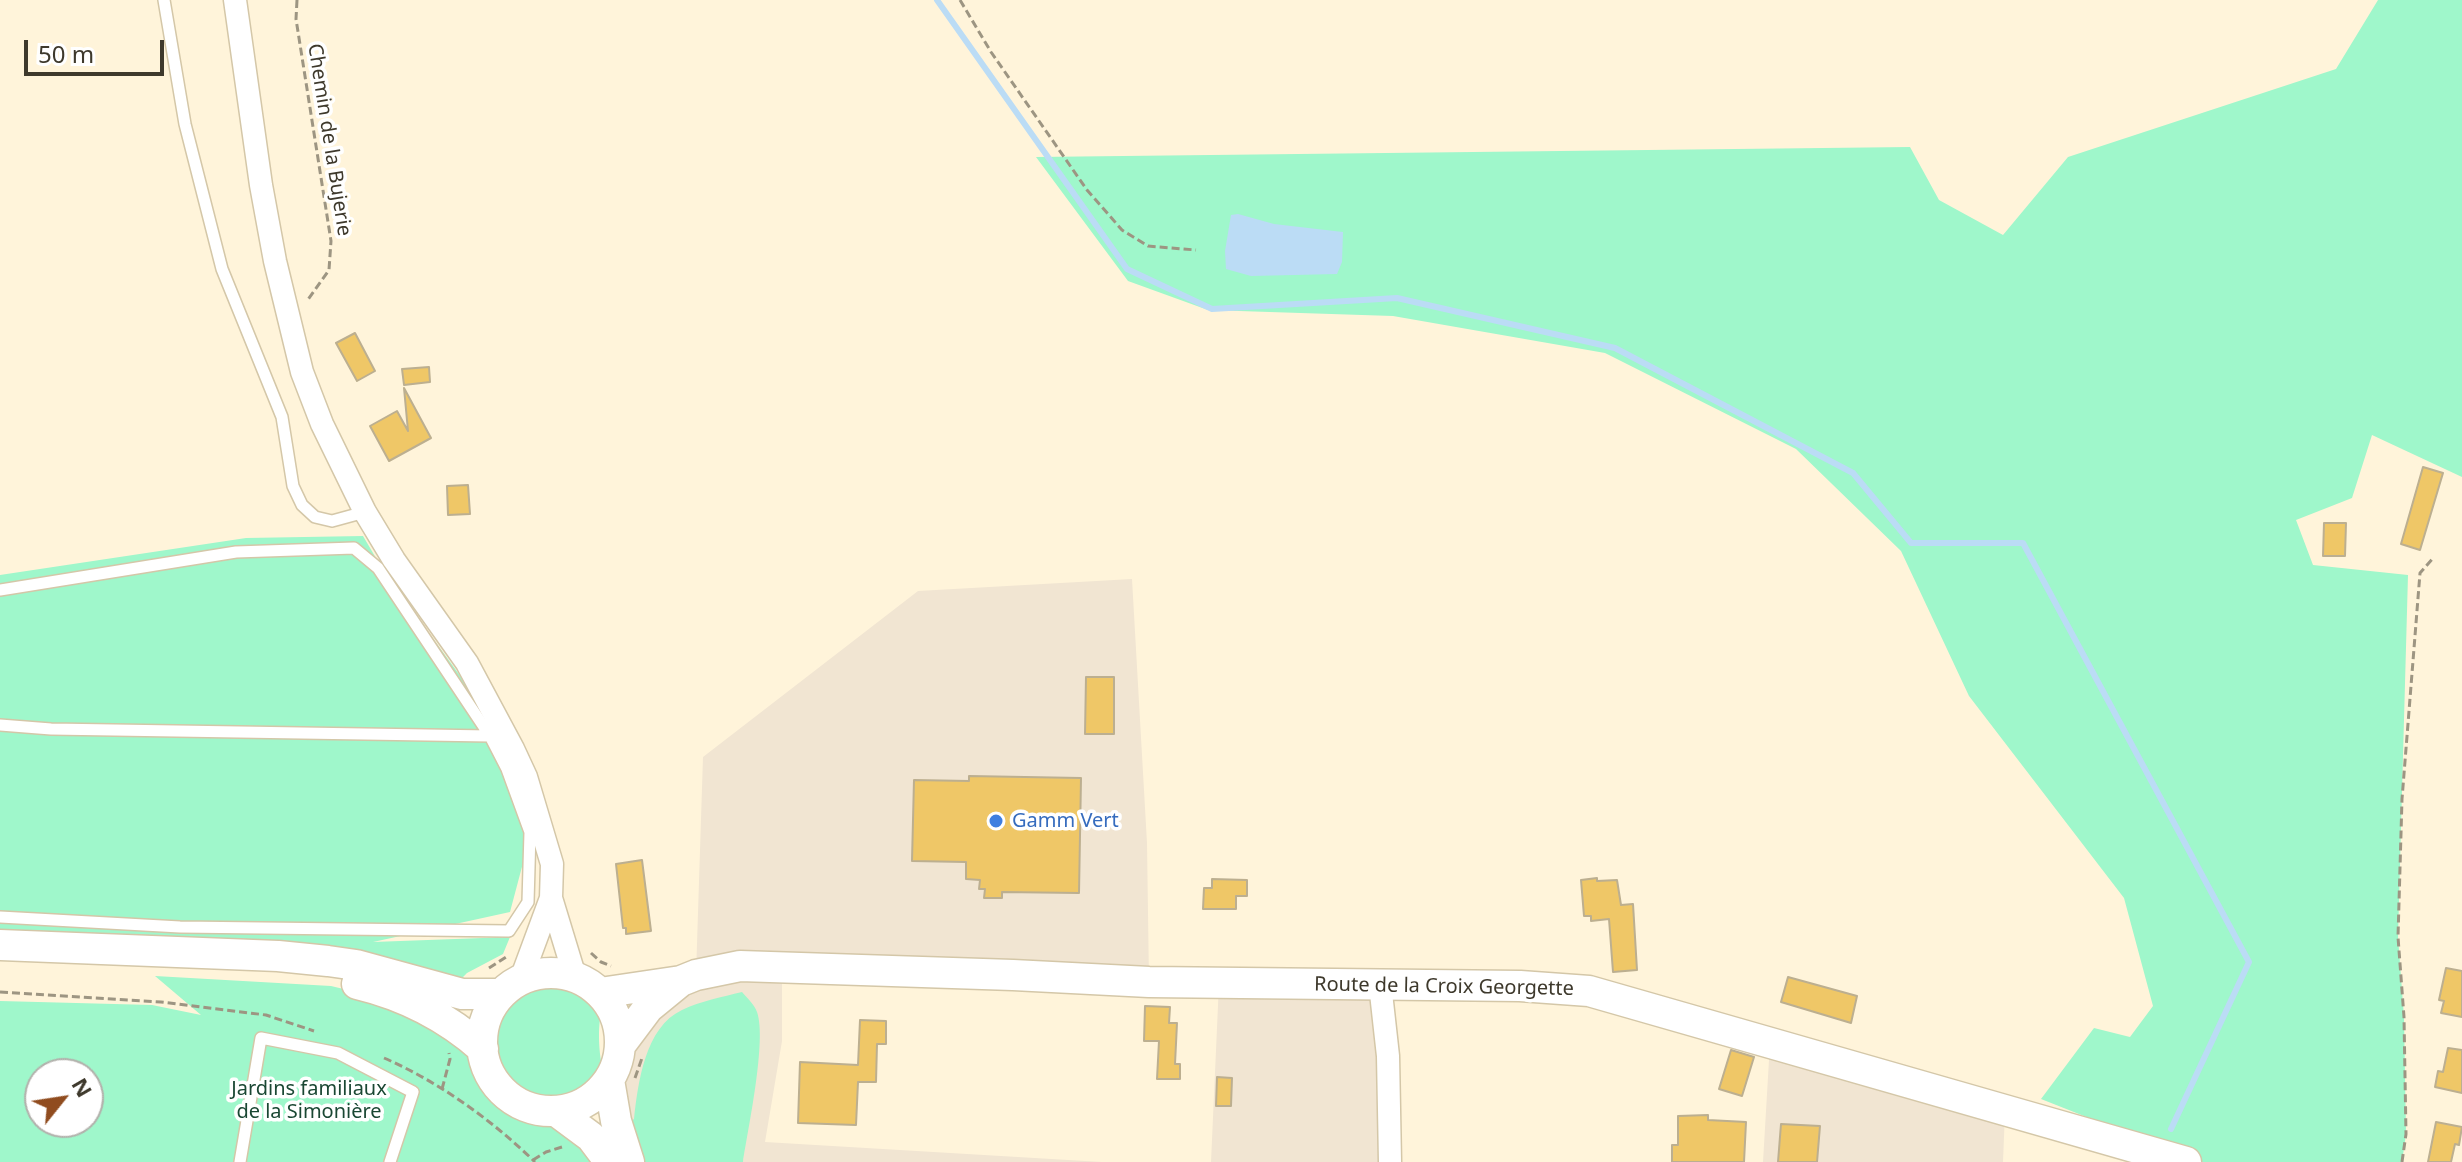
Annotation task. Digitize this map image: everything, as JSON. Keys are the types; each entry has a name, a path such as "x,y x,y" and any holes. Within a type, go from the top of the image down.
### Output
{"street":[{"path":"235,0 261,185 302,372 322,424 365,512 394,560 467,663 508,737 526,777 552,864 551,898 575,977"},
{"path":"551,898 486,1019 483,1049 490,1071 501,1089 526,1106 556,1111 591,1137 610,1162"},
{"path":"0,945 278,956 328,961 356,965 462,994 511,976 551,973 606,980 615,1015 633,1048"},
{"path":"0,965 252,972 346,981 415,1004 450,1023 483,1049"},
{"name":"Route de la Croix Georgette","path":"622,1079 648,1008 681,981 740,966 1149,982 1520,986 1589,991 2186,1162"},
{"name":"Route de la Croix Georgette","path":"606,980 681,981"},
{"path":"1380,984 1388,1056 1390,1162"},
{"path":"556,1111 584,1102 622,1079"},
{"path":"622,1079 616,1121 629,1162"}],"lane":[{"path":"164,0 185,124 222,269 282,417 293,486 302,505 315,517 332,521 365,512"},
{"path":"0,590 236,552 354,548 378,568 490,736 507,769 530,832 528,902 509,931 180,927 0,917"},
{"path":"0,725 51,729 490,736"},
{"path":"240,1162 261,1038 338,1053 413,1092 390,1162"}],"path":[{"name":"Chemin de la Bujerie","path":"288,314 311,298 329,270 331,241 296,19 297,0"},
{"path":"960,0 991,52 1078,177 1122,230 1148,246 1196,250"},
{"path":"2402,1162 2406,1119 2404,1017 2398,937 2402,799 2420,573 2434,557"},
{"path":"582,946 601,962 606,980"},
{"path":"478,975 511,976"},
{"path":"442,1090 450,1059 447,1047"},
{"path":"622,1079 633,1048"},
{"path":"533,1160 546,1152 571,1145"}],"shaded area":[{"path":"1132,579 1147,843 1149,982 782,967 782,1041 765,1142 1102,1162 638,1162 619,1092 640,1028 696,975 703,757 918,591"},
{"path":"1219,983 1380,984 1390,1162 1211,1162"},
{"path":"1770,1043 2005,1111 2003,1162 1763,1162"}],"green space":[{"path":"2378,0 2462,0 2462,477 2372,435 2352,498 2296,520 2313,565 2408,575 2398,937 2404,1017 2406,1134 2402,1162 2162,1162 2122,1131 2041,1099 2094,1028 2130,1037 2153,1006 2124,898 1969,696 1901,551 1796,449 1605,353 1393,316 1208,310 1128,281 1036,157 1910,147 1939,200 2003,235 2068,157 2336,69"},
{"path":"363,536 383,570 461,677 492,732 532,829 510,912 373,942 510,937 503,954 467,973 456,984 0,934 0,575 246,538"},
{"name":"Jardins familiaux de la Simonière","path":"155,976 331,986 381,998 464,1044 473,1069 492,1098 513,1115 576,1132 600,1162 0,1162 0,1001 152,1005 201,1015"},
{"path":"558,985 582,995 602,1012 599,1040 603,1069 574,1093 545,1097 521,1086 503,1066 495,1040 500,1015 520,995"},
{"path":"742,992 757,1012 760,1043 743,1162 644,1162 625,1125 634,1119 641,1073 659,1029 682,1010"}],"water":[{"path":"1238,214 1274,224 1343,232 1342,262 1337,274 1251,276 1226,269 1225,251 1231,215"}],"building":[{"path":"355,333 375,371 357,381 336,343"},
{"path":"429,367 430,382 404,385 402,369"},
{"path":"404,388 431,438 389,461 370,426 397,411 408,431"},
{"path":"2423,467 2443,473 2420,550 2401,544"},
{"path":"468,485 470,514 448,515 447,486"},
{"path":"2324,523 2346,523 2345,556 2323,556"},
{"path":"1086,677 1114,677 1114,734 1085,734"},
{"name":"Gamm Vert","path":"969,776 1081,778 1079,893 1002,892 1002,898 984,898 985,889 979,889 980,880 966,879 966,862 912,861 914,780 969,781"},
{"path":"642,860 651,931 626,934 616,864"},
{"path":"1597,878 1597,881 1617,880 1621,905 1633,904 1637,970 1613,972 1609,919 1591,921 1591,916 1584,916 1581,880"},
{"path":"1212,879 1247,880 1247,896 1236,896 1236,909 1203,909 1204,888 1212,888"},
{"path":"2446,968 2462,971 2462,1017 2441,1013 2444,1001 2439,1000"},
{"path":"1788,977 1857,996 1851,1023 1781,1002"},
{"path":"1145,1006 1170,1007 1169,1023 1177,1023 1175,1064 1180,1064 1180,1079 1157,1079 1159,1041 1144,1041"},
{"path":"860,1020 886,1021 886,1044 877,1044 876,1082 858,1082 856,1125 798,1123 800,1062 858,1065"},
{"path":"2448,1048 2462,1050 2462,1093 2435,1087 2438,1071 2443,1072"},
{"path":"1731,1050 1754,1057 1742,1096 1719,1089"},
{"path":"1217,1077 1232,1078 1231,1106 1216,1106"},
{"path":"1708,1115 1708,1120 1746,1122 1744,1162 1672,1162 1672,1145 1678,1145 1678,1116"},
{"path":"2436,1122 2462,1127 2459,1145 2455,1144 2451,1162 2428,1162"},
{"path":"1781,1124 1820,1126 1817,1162 1778,1162"}],"waterway":[{"path":"937,0 1127,269 1212,309 1397,298 1615,348 1853,473 1911,543 2023,543 2249,962 2171,1129"}],"place":[{"name":"Gamm Vert","path":"996,821"}]}
